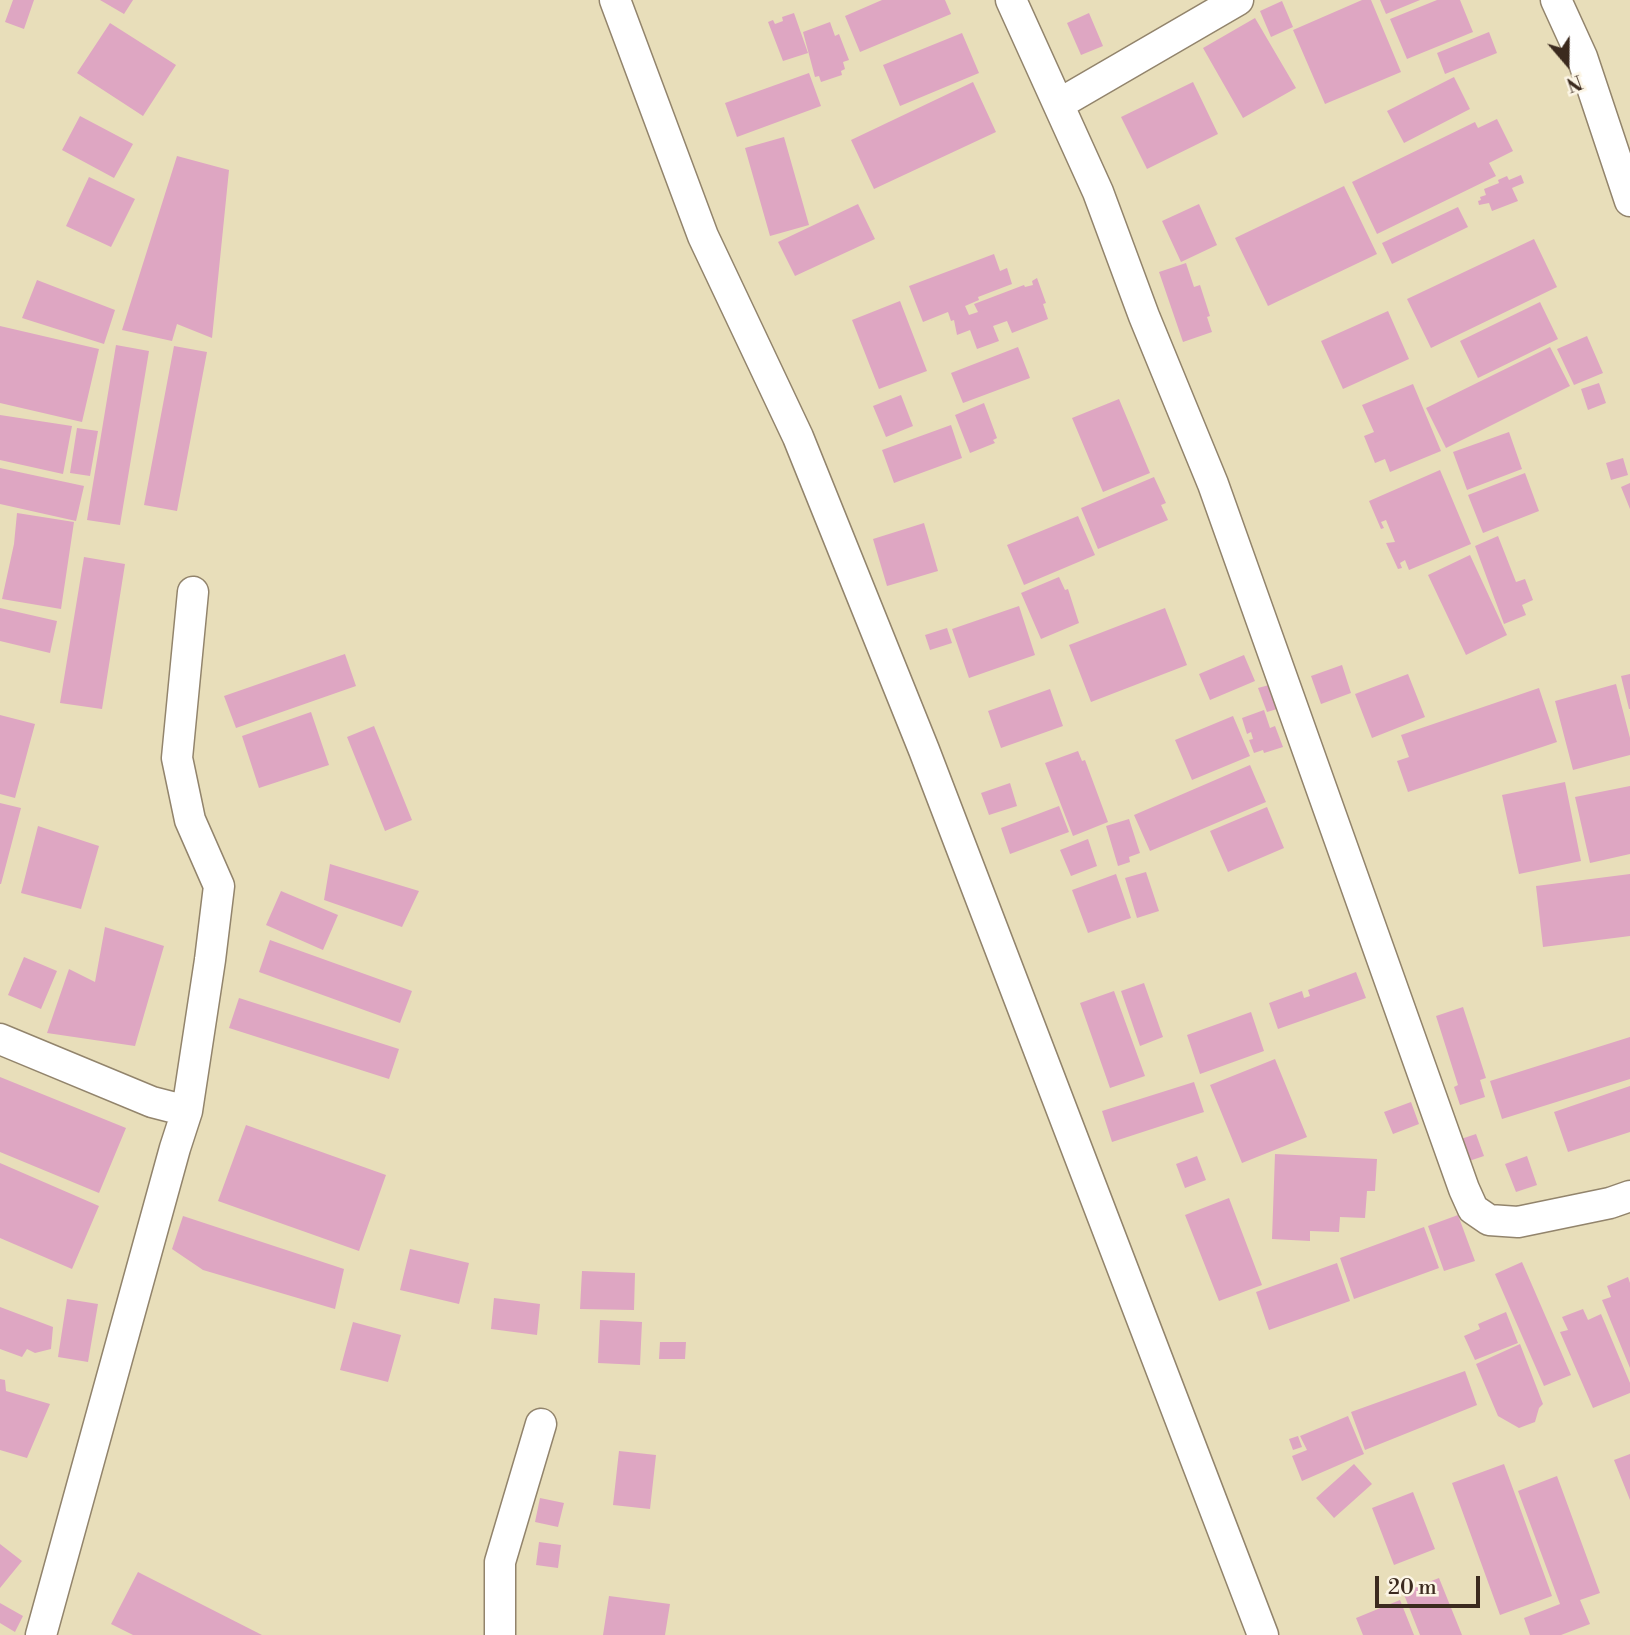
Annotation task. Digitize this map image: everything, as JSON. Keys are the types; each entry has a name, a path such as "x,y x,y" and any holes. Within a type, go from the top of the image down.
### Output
{"street":[{"path":"615,0 703,236 798,437 924,750 1263,1635"},
{"path":"1011,0 1098,192 1144,316 1213,484 1473,1209 1489,1220 1518,1222 1610,1203 1630,1196"},
{"path":"1059,104 1238,0"},
{"path":"1556,0 1582,57 1630,201"},
{"path":"41,1635 187,1111 219,886 190,820 177,758 193,592"},
{"path":"0,1039 152,1102 187,1111"},
{"path":"500,1635 500,1562 541,1424"}],"building":[{"path":"13,0 34,0 24,29 5,22"},
{"path":"100,0 133,0 124,14"},
{"path":"882,0 945,0 951,14 860,52 845,16"},
{"path":"1362,0 1371,0 1401,72 1325,104 1293,30"},
{"path":"1380,0 1420,0 1386,14"},
{"path":"1437,0 1460,0 1473,32 1407,59 1390,19"},
{"path":"1282,1 1293,27 1271,37 1260,11"},
{"path":"794,13 808,53 783,61 768,22 773,20 775,24 783,21 782,17"},
{"path":"1089,13 1103,46 1081,55 1067,23"},
{"path":"1255,18 1296,88 1243,118 1203,48"},
{"path":"830,22 835,36 839,34 849,60 843,62 845,69 841,71 842,75 821,82 819,76 815,77 803,32"},
{"path":"110,23 176,65 143,116 77,73"},
{"path":"1489,32 1497,53 1445,74 1437,53"},
{"path":"962,33 979,73 900,106 883,65"},
{"path":"809,73 821,106 737,137 725,103"},
{"path":"1454,77 1470,109 1404,143 1387,111"},
{"path":"973,82 996,132 874,189 851,140"},
{"path":"1193,82 1218,134 1147,169 1121,117"},
{"path":"80,116 133,144 114,178 62,150"},
{"path":"1497,119 1513,151 1489,163 1496,176 1377,234 1352,182 1475,122 1478,128"},
{"path":"784,137 809,225 770,236 745,148"},
{"path":"177,156 229,170 212,338 177,324 172,341 122,330"},
{"path":"1521,175 1524,183 1512,188 1518,201 1492,211 1489,203 1479,205 1480,197 1486,195 1484,189 1499,183 1498,180 1507,176 1509,180"},
{"path":"89,177 135,199 111,247 66,226"},
{"path":"1344,186 1377,254 1268,306 1235,238"},
{"path":"858,204 875,239 795,276 778,242"},
{"path":"1199,204 1217,245 1181,262 1162,221"},
{"path":"1458,207 1468,227 1392,264 1382,243"},
{"path":"1534,239 1557,287 1431,348 1407,299"},
{"path":"994,254 1000,271 1007,268 1012,284 978,297 979,300 965,306 969,315 978,312 974,304 1024,285 1033,285 1032,281 1037,278 1046,303 1043,304 1048,319 1012,333 1007,321 993,326 999,341 977,349 970,330 957,335 954,320 951,321 948,312 923,322 909,286"},
{"path":"1186,263 1194,287 1200,285 1212,332 1183,342 1159,272"},
{"path":"37,280 115,310 104,344 22,318"},
{"path":"900,301 927,371 879,389 852,320"},
{"path":"1540,302 1558,339 1478,378 1460,341"},
{"path":"1388,311 1409,359 1343,389 1321,341"},
{"path":"0,326 99,349 82,422 0,403"},
{"path":"1587,336 1603,373 1574,385 1557,349"},
{"path":"116,345 149,351 120,525 87,520"},
{"path":"174,346 207,352 177,511 144,505"},
{"path":"1018,347 1030,378 963,403 951,373"},
{"path":"1550,347 1570,386 1446,448 1426,408"},
{"path":"1599,383 1606,403 1588,410 1581,389"},
{"path":"1413,384 1441,451 1390,472 1385,459 1375,463 1364,436 1374,432 1362,405"},
{"path":"901,395 913,426 886,437 873,406"},
{"path":"1119,399 1150,473 1103,492 1072,418"},
{"path":"984,403 997,438 993,440 995,443 970,453 955,415"},
{"path":"0,415 72,426 63,474 0,460"},
{"path":"951,425 962,458 894,483 882,450"},
{"path":"77,428 98,431 90,476 70,473"},
{"path":"1509,432 1522,469 1467,490 1453,452"},
{"path":"1623,458 1628,475 1611,480 1606,463"},
{"path":"0,468 84,486 76,521 0,504"},
{"path":"1440,470 1471,544 1409,570 1405,560 1400,563 1402,568 1398,569 1386,543 1395,542 1386,520 1381,522 1384,528 1381,529 1369,501"},
{"path":"1525,473 1539,511 1483,533 1468,495"},
{"path":"1154,477 1166,503 1161,505 1168,520 1098,549 1081,508"},
{"path":"1630,483 1630,509 1621,487"},
{"path":"17,513 74,522 61,609 2,599 14,544"},
{"path":"1078,516 1095,555 1024,585 1007,545"},
{"path":"924,523 938,571 887,586 873,539"},
{"path":"1498,536 1516,582 1525,579 1533,600 1522,605 1526,615 1504,624 1475,546"},
{"path":"1470,555 1507,635 1466,655 1428,575"},
{"path":"84,557 125,564 102,709 60,703"},
{"path":"1059,577 1065,590 1068,589 1079,623 1041,639 1021,593"},
{"path":"1019,606 1035,655 969,678 952,629"},
{"path":"0,608 57,621 50,653 0,641"},
{"path":"1165,608 1187,665 1091,702 1069,645"},
{"path":"947,628 952,643 930,650 925,635"},
{"path":"345,654 356,686 236,728 224,696"},
{"path":"1244,655 1255,681 1210,700 1199,674"},
{"path":"1342,665 1351,693 1321,704 1311,676"},
{"path":"1408,674 1425,717 1372,738 1355,694"},
{"path":"1630,674 1630,709 1629,709 1621,676"},
{"path":"1616,684 1630,738 1630,755 1573,770 1555,701"},
{"path":"1269,685 1277,709 1267,712 1258,688"},
{"path":"1539,688 1557,742 1408,792 1397,761 1409,757 1401,735"},
{"path":"1050,689 1063,726 1001,748 988,711"},
{"path":"1264,710 1270,728 1275,726 1283,747 1254,753 1249,740 1253,739 1251,732 1247,734 1242,718"},
{"path":"311,712 329,765 259,788 242,736"},
{"path":"0,715 35,724 15,798 0,794"},
{"path":"1233,716 1250,756 1192,780 1175,740"},
{"path":"374,726 412,820 385,831 347,737"},
{"path":"1078,751 1082,761 1085,760 1108,822 1073,836 1045,763"},
{"path":"1250,765 1266,802 1150,851 1134,815"},
{"path":"1565,782 1581,861 1519,874 1502,795"},
{"path":"1010,783 1017,806 989,815 981,793"},
{"path":"1630,786 1630,854 1590,863 1575,797"},
{"path":"0,803 21,808 1,884 0,884"},
{"path":"1059,806 1069,832 1010,854 1001,828"},
{"path":"1267,807 1284,848 1228,872 1210,831"},
{"path":"1129,819 1140,853 1129,857 1130,862 1118,866 1106,826"},
{"path":"38,826 99,846 81,909 21,893"},
{"path":"1088,839 1097,866 1071,876 1060,850"},
{"path":"330,864 419,891 402,927 324,900"},
{"path":"1146,872 1159,911 1137,918 1125,878"},
{"path":"1116,874 1131,918 1088,933 1072,890"},
{"path":"1630,874 1630,936 1543,947 1536,886"},
{"path":"281,891 338,915 323,950 266,925"},
{"path":"105,927 164,946 135,1046 47,1033 69,969 95,982"},
{"path":"270,940 412,991 400,1023 259,972"},
{"path":"24,957 57,971 41,1009 8,995"},
{"path":"1356,972 1366,998 1278,1029 1269,1003 1302,991 1304,998 1310,996 1308,990"},
{"path":"1144,983 1163,1037 1140,1046 1121,991"},
{"path":"1114,991 1145,1076 1110,1088 1080,1003"},
{"path":"239,998 399,1049 389,1079 229,1028"},
{"path":"1463,1007 1486,1078 1480,1080 1485,1097 1460,1105 1454,1087 1458,1085 1436,1016"},
{"path":"1251,1012 1264,1051 1200,1074 1187,1035"},
{"path":"1630,1037 1630,1079 1502,1119 1490,1081"},
{"path":"1275,1059 1307,1137 1242,1163 1210,1085"},
{"path":"0,1077 126,1128 99,1193 0,1152"},
{"path":"1194,1082 1204,1112 1112,1142 1102,1111"},
{"path":"1630,1086 1630,1132 1568,1152 1554,1112"},
{"path":"1411,1102 1419,1124 1393,1134 1384,1112"},
{"path":"246,1125 386,1175 359,1251 218,1201"},
{"path":"1476,1134 1484,1156 1469,1161 1461,1139"},
{"path":"1275,1154 1377,1159 1375,1191 1367,1191 1365,1218 1340,1217 1339,1232 1310,1231 1310,1241 1272,1239"},
{"path":"1197,1156 1206,1180 1185,1188 1176,1164"},
{"path":"1527,1156 1537,1185 1516,1192 1505,1164"},
{"path":"0,1163 99,1206 72,1269 0,1238"},
{"path":"1229,1198 1262,1285 1219,1301 1185,1215"},
{"path":"1458,1215 1475,1261 1444,1271 1428,1226"},
{"path":"183,1216 344,1269 335,1309 203,1270 172,1249"},
{"path":"1424,1227 1439,1268 1354,1299 1340,1258"},
{"path":"410,1249 469,1263 459,1304 400,1290"},
{"path":"1522,1262 1571,1375 1544,1386 1495,1274"},
{"path":"1337,1263 1350,1301 1269,1330 1256,1292"},
{"path":"582,1271 635,1273 634,1310 580,1309"},
{"path":"1628,1277 1630,1368 1602,1300 1611,1297 1607,1286"},
{"path":"494,1298 540,1304 537,1335 491,1329"},
{"path":"67,1299 98,1304 88,1362 58,1357"},
{"path":"0,1307 53,1327 51,1349 35,1353 27,1349 22,1357 0,1349"},
{"path":"1583,1309 1588,1320 1601,1314 1630,1383 1630,1393 1593,1408 1560,1332 1568,1330 1562,1317"},
{"path":"1506,1312 1518,1343 1475,1360 1464,1336 1480,1329 1478,1324"},
{"path":"600,1320 642,1322 640,1365 598,1363"},
{"path":"353,1322 401,1335 388,1382 340,1370"},
{"path":"660,1342 686,1342 685,1359 659,1359"},
{"path":"1520,1344 1543,1404 1535,1422 1519,1428 1498,1416 1476,1364"},
{"path":"1465,1371 1477,1405 1365,1450 1351,1412"},
{"path":"0,1379 5,1380 6,1391 50,1404 27,1458 0,1450"},
{"path":"1348,1416 1364,1454 1302,1481 1292,1456 1307,1450 1300,1436"},
{"path":"1298,1436 1302,1447 1293,1450 1289,1439"},
{"path":"619,1451 656,1455 650,1509 613,1505"},
{"path":"1630,1454 1630,1500 1614,1460"},
{"path":"1354,1464 1372,1484 1334,1518 1316,1498"},
{"path":"1504,1464 1552,1596 1500,1615 1452,1483"},
{"path":"1557,1476 1600,1593 1580,1600 1590,1624 1561,1635 1530,1635 1524,1618 1560,1604 1518,1491"},
{"path":"1413,1492 1435,1549 1394,1565 1372,1508"},
{"path":"540,1498 564,1503 558,1527 535,1522"},
{"path":"539,1542 561,1545 558,1568 536,1565"},
{"path":"0,1544 22,1561 0,1588"},
{"path":"138,1572 262,1635 133,1635 111,1624"},
{"path":"1439,1578 1462,1635 1420,1635 1403,1592"},
{"path":"609,1596 670,1604 665,1635 603,1635"},
{"path":"1400,1600 1414,1635 1363,1635 1356,1618"},
{"path":"0,1603 23,1616 15,1632 0,1623"}]}
